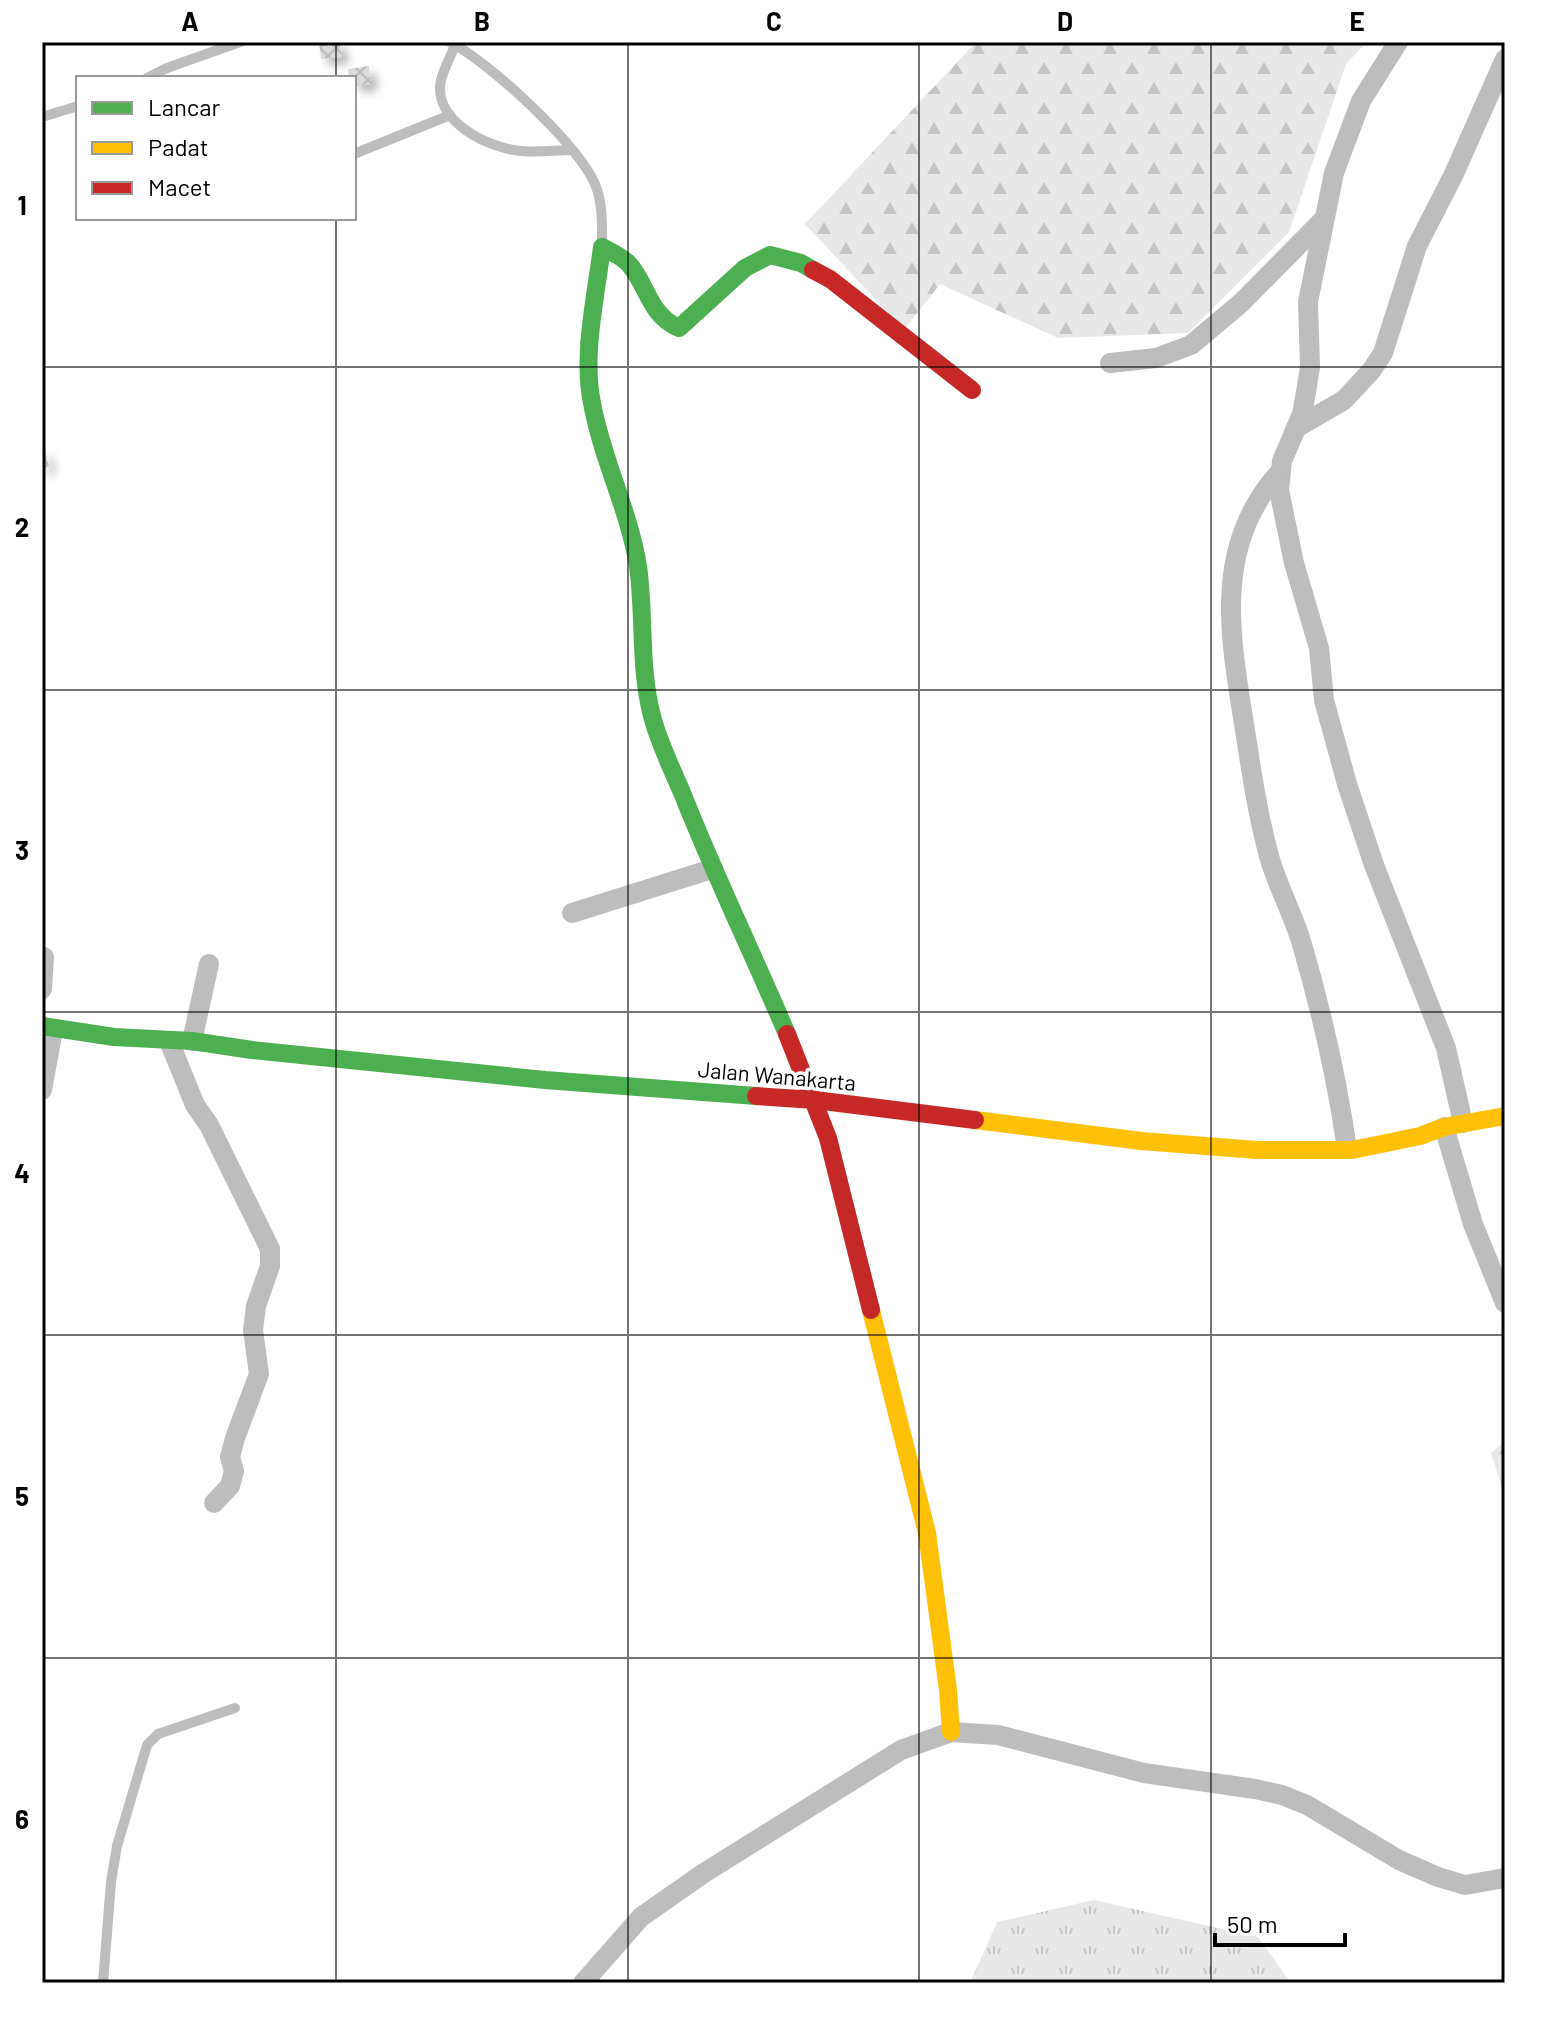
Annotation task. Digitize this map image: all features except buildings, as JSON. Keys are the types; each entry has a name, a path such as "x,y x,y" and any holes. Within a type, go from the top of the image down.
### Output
{"street":[{"path":"1347,1149 1327,1040 1305,956 1266,845 1230,633 1232,573 1254,507 1278,474 1302,414 1310,367 1308,302 1334,173 1351,122 1398,42"},
{"path":"1296,428 1344,400 1383,353 1417,246 1453,176 1505,59"},
{"path":"1110,363 1156,358 1191,345 1241,303 1324,219"},
{"path":"951,1732 935,1589 920,1500 828,1138 815,1100 742,929 712,869 652,718 642,666 638,568 626,513 602,449 591,401 588,371 602,247 621,257 633,270 657,314 668,325 679,328 745,268 770,255 801,263 830,279 972,390"},
{"path":"1278,474 1294,563 1319,648 1324,700 1337,749 1374,865 1446,1048 1453,1125 1473,1224 1505,1303"},
{"path":"572,913 712,869"},
{"path":"42,989 44,957"},
{"path":"192,1041 209,964"},
{"path":"42,1090 48,1028"},
{"name":"Jalan Wanakarta","path":"48,1028 545,1080 815,1100 1141,1141 1257,1150 1347,1149 1394,1142 1453,1125 1505,1116"},
{"path":"169,1041 195,1105 209,1125 270,1249 270,1266 256,1306 253,1330 259,1374 230,1457 234,1471 230,1486 214,1503"},
{"path":"583,1983 641,1917 704,1873 901,1750 951,1732 998,1735 1144,1773 1282,1795 1307,1805 1399,1860 1438,1877 1465,1885 1505,1878"}],"lane":[{"path":"151,76 240,42"},
{"path":"572,150 522,152 497,146 474,136 450,115 442,99 441,82 452,43 504,81 572,150 595,184 601,213 602,247"},
{"path":"42,117 76,107"},
{"path":"356,153 450,115"},
{"path":"103,1983 108,1900 117,1846 147,1745 158,1734 235,1708"}],"green space":[{"path":"976,42 1367,42 1346,64 1289,232 1188,333 1058,338 940,284 904,330 805,224"},
{"path":"1505,1441 1505,1497 1491,1453"},
{"path":"1094,1900 1258,1937 1291,1983 970,1983 997,1922"}],"traffic: fast":[{"path":"787,1034 655,726 645,678 638,566 596,424 588,365 602,247 629,264 661,316 679,328 745,268 770,255 801,263 813,270"},
{"path":"42,1026 114,1037 192,1041 545,1080 756,1096"}],"traffic: slow":[{"path":"975,1120 1141,1141 1257,1150 1352,1150 1420,1136 1444,1127 1505,1116"},
{"path":"871,1310 927,1533 951,1732"}],"traffic: jam":[{"path":"813,270 830,279 972,390"},
{"path":"787,1034 828,1138 871,1310"},
{"path":"756,1096 815,1100 975,1120"}]}
